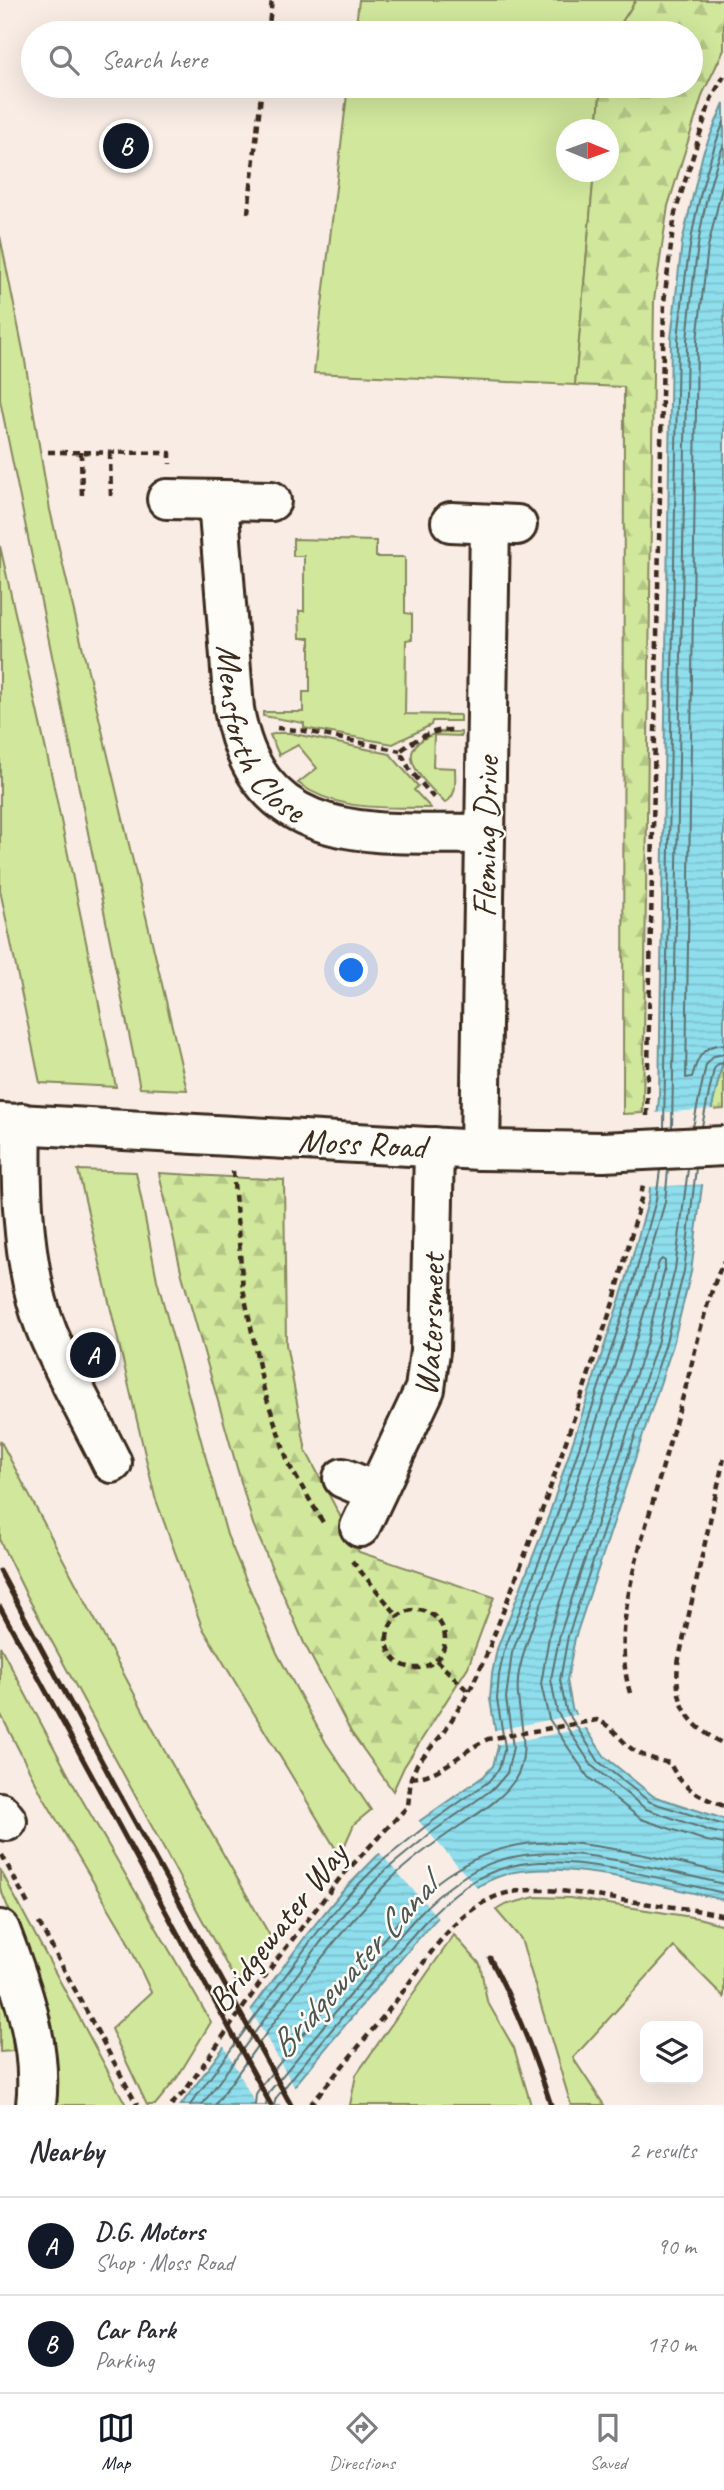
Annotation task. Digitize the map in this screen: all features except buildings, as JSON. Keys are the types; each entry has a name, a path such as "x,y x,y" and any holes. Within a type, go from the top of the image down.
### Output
{"street":[{"path":"169,483 218,500 271,501"},
{"name":"Mensforth Close","path":"218,500 238,732 254,767 278,799 298,813 319,822 370,832 485,834"},
{"name":"Fleming Drive","path":"451,522 503,524 485,834 480,1150"},
{"path":"11,1123 21,1168 27,1242 38,1302 48,1333 113,1463"},
{"name":"Moss Road","path":"11,1123 480,1150 603,1152 724,1146"},
{"name":"Watersmeet","path":"345,1538 360,1485 418,1408 425,1390 430,1351 434,1147"},
{"path":"0,1930 23,1992 35,2055 36,2105"}],"path":[{"path":"269,21 272,0"},
{"path":"647,1118 664,302 675,213 711,99 724,76"},
{"path":"248,213 261,98"},
{"path":"48,452 170,453 169,483"},
{"path":"81,453 82,497"},
{"path":"110,453 111,498"},
{"path":"238,732 284,728 400,751 423,734 438,729 458,730"},
{"path":"400,751 410,770 440,804"},
{"path":"230,1135 243,1289 264,1390 289,1465 345,1538 398,1616"},
{"path":"411,1777 417,1764 444,1732 469,1692 486,1656 547,1500 614,1300 641,1199 643,1178"},
{"path":"630,1693 625,1674 624,1651 627,1611 636,1558 724,1261"},
{"path":"724,1458 678,1663 677,1681 686,1714 707,1736 724,1744"},
{"path":"416,1609 427,1611 442,1623 446,1633 445,1643 436,1660 420,1668 410,1668 394,1658 387,1641 388,1631 398,1616 416,1609"},
{"path":"436,1660 469,1692"},
{"path":"411,1777 433,1774 488,1739 597,1720 608,1724 632,1748 654,1760 670,1763 684,1786 724,1807"},
{"name":"Bridgewater Way","path":"171,2105 185,2091 275,1962 340,1878 408,1806 411,1777"},
{"path":"2,1828 136,2104"},
{"path":"310,2105 396,2000 444,1936 470,1910 498,1896 529,1890 699,1910 724,1916"}],"green space":[{"path":"359,0 636,0 623,21 356,21"},
{"path":"636,0 724,0 724,50 703,93 703,21 623,21"},
{"path":"347,98 600,98 598,119 556,119 556,182 593,182 575,385 314,373"},
{"path":"600,98 701,98 668,206 654,300 643,1113 623,1114 624,387 575,385 593,182 619,182 619,119 598,119"},
{"path":"0,236 24,355 50,510 187,1090 140,1088 0,400"},
{"path":"293,539 376,541 376,557 405,557 405,613 412,614 412,639 406,640 405,714 460,715 460,721 432,721 431,725 393,744 304,728 304,723 263,716 263,712 303,712 303,692 310,692 310,638 300,638 299,611 304,611 304,556 293,556"},
{"path":"0,546 52,777 116,1087 40,1083 0,890"},
{"path":"440,732 461,732 461,736 434,735 433,767 455,768 454,792 445,803 419,774 412,755 415,746 424,739"},
{"path":"290,733 390,754 418,786 414,790 431,808 362,806 329,799 313,792 298,783 317,768 298,745 279,755 270,735"},
{"path":"724,1057 724,1109 711,1110"},
{"path":"78,1170 136,1172 157,1280 227,1535 277,1653 326,1743 371,1810 354,1824 340,1856 202,1627 155,1497"},
{"path":"159,1173 284,1180 286,1344 306,1451 359,1552 494,1597 468,1667 404,1767 393,1791 351,1732 304,1643 253,1524 182,1275"},
{"path":"0,1440 164,1750 273,1941 237,1984 0,1541"},
{"path":"0,1646 77,1791 211,2022 177,2078 155,2105 147,2105 111,2029 151,1992 124,1934 42,1795 0,1713"},
{"path":"0,1869 126,2105 50,2105 29,1958 0,1888"},
{"path":"535,1897 570,1898 698,1918 724,1925 724,1997 674,1947 573,2058 604,2105 571,2105 521,1939 496,1910"},
{"path":"454,1935 480,1964 487,2001 514,2048 531,2105 350,2105 356,2075"},
{"path":"0,1987 11,2026 13,2051 0,2052"}],"water":[{"name":"Bridgewater Canal","path":"724,103 724,1057 712,1107 691,1272 672,1348 575,1638 567,1680 572,1708 605,1757 653,1796 724,1819 724,1900 619,1877 563,1870 514,1872 500,1876 461,1897 435,1921 279,2105 181,2105 340,1894 376,1857 421,1820 484,1776 493,1766 498,1747 490,1699 497,1649 549,1515 626,1280 649,1198 659,1098 671,339 682,242 703,153"}],"pier":[{"path":"715,1109 705,1184 647,1187 654,1113"},
{"path":"580,1714 587,1728 494,1745 491,1731"},
{"path":"417,1819 479,1890 463,1900 441,1921 378,1851"},
{"path":"249,2007 296,2090 284,2105 256,2105 223,2044"}],"railway":[{"path":"0,1571 291,2105"},
{"path":"0,1607 271,2105"},
{"path":"490,1958 524,2030 551,2105"}],"place":[{"name":"Car Park","path":"126,146"},
{"name":"D.G. Motors","path":"93,1355"}]}
